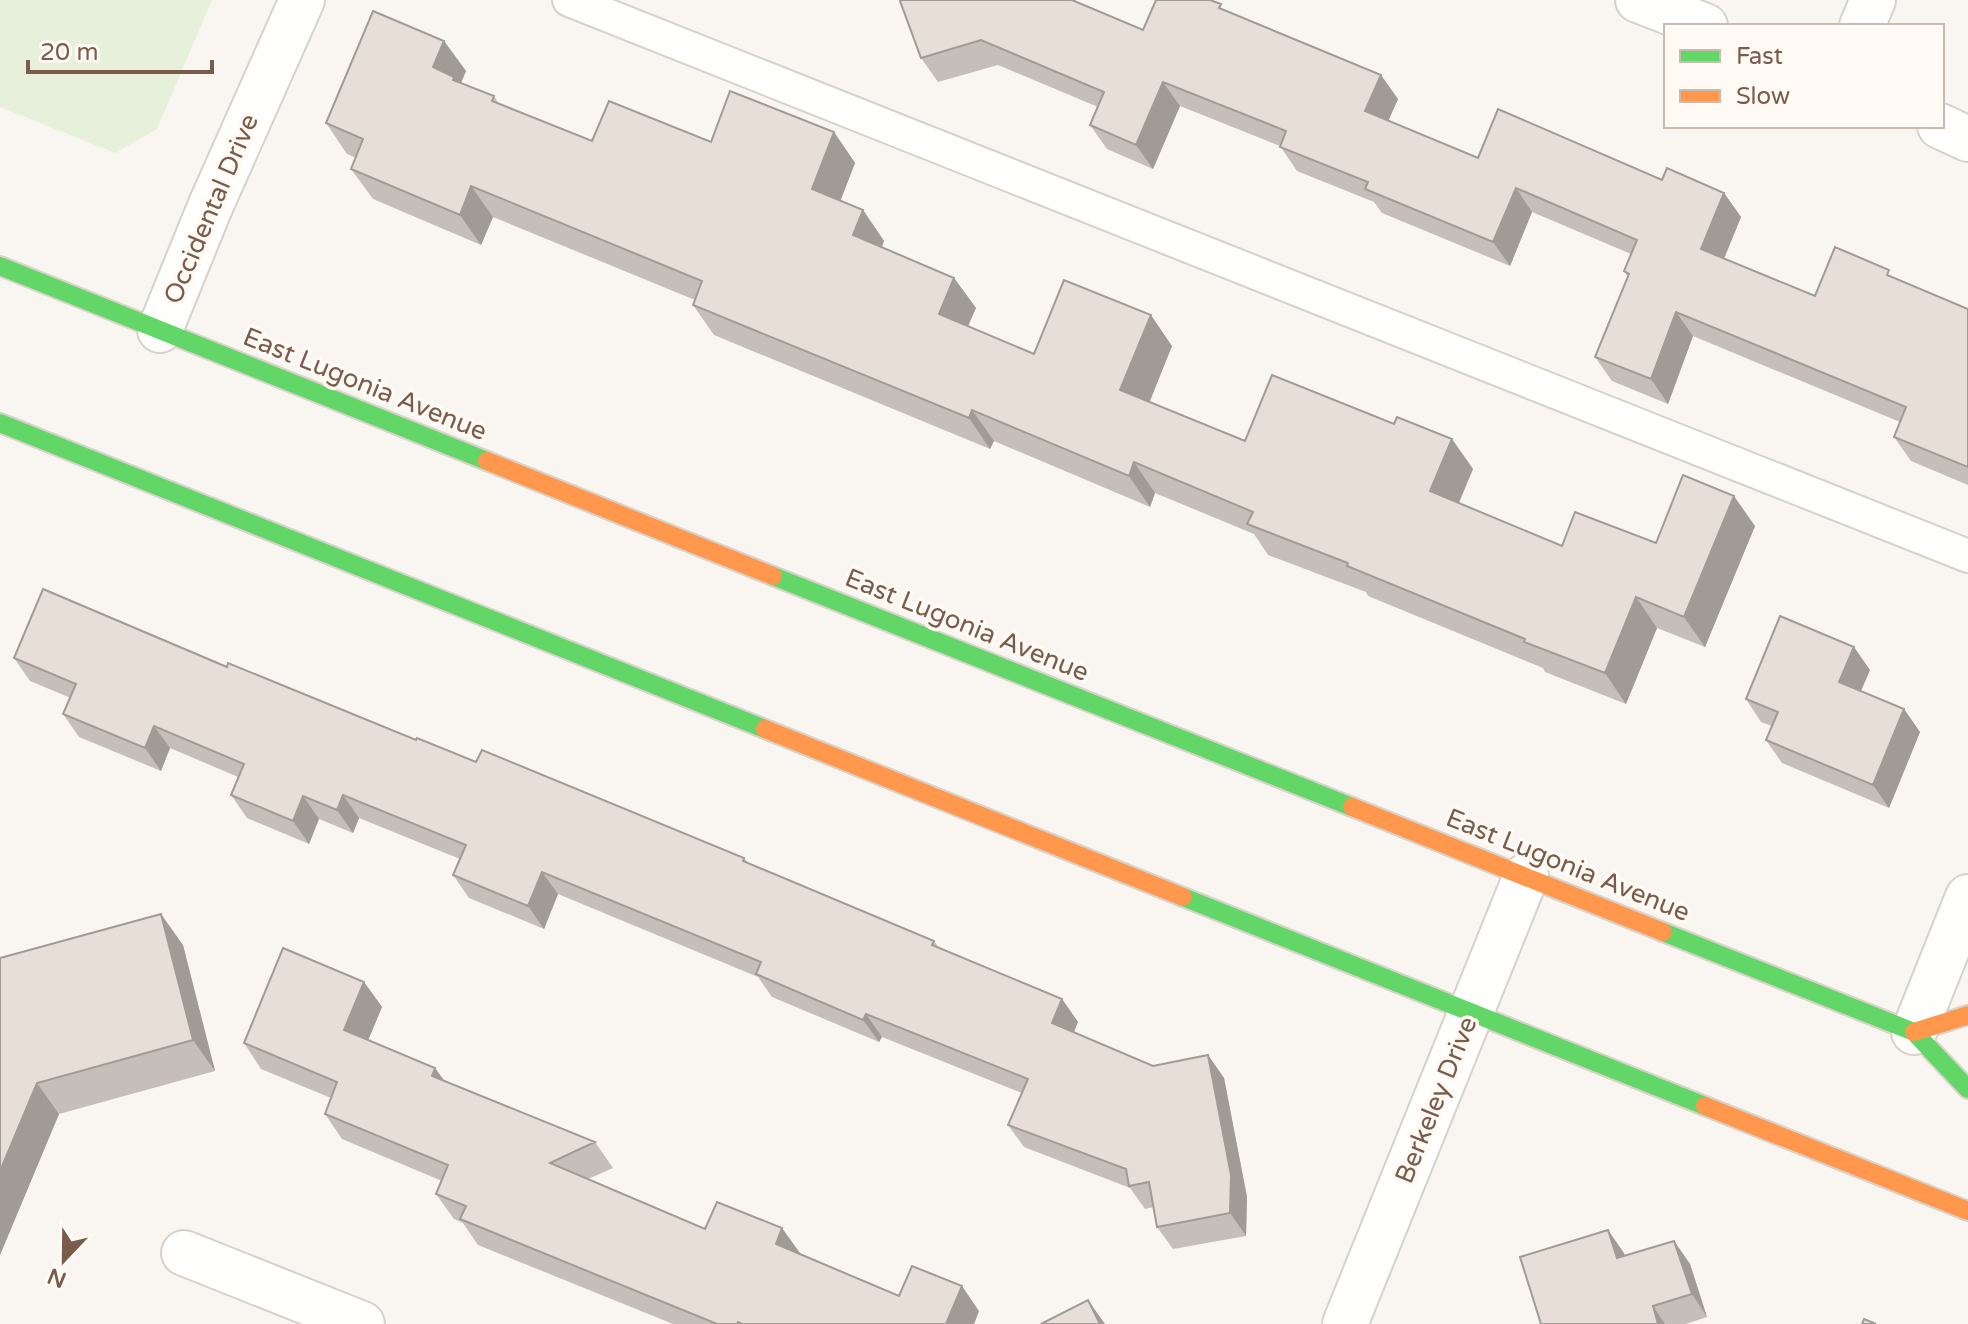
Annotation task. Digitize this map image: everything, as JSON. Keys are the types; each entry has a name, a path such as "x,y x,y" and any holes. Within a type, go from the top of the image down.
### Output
{"main road":[{"name":"East Lugonia Avenue","path":"0,266 1914,1032 1968,1089"},
{"path":"0,423 1968,1211"},
{"path":"1914,1032 1968,1015"}],"street":[{"name":"Occidental Drive","path":"160,330 210,207 302,0"},
{"path":"1638,0 1700,24"},
{"path":"1863,24 1873,0"},
{"path":"1944,128 1968,139"},
{"name":"Berkeley Drive","path":"1345,1324 1526,876"},
{"path":"1914,1032 1968,897"},
{"path":"184,1253 362,1324"}],"lane":[{"path":"569,0 1968,556"}],"green space":[{"path":"0,0 212,0 157,129 115,153 0,107"}],"building":[{"path":"902,0 1072,0 1143,30 1156,0 1210,0 1221,4 1219,8 1381,75 1365,111 1478,158 1498,109 1662,180 1667,168 1724,193 1701,249 1815,296 1835,247 1889,270 1887,275 1968,309 1968,467 1894,437 1906,407 1676,312 1651,379 1595,357 1629,274 1624,271 1637,240 1516,188 1493,242 1365,189 1368,182 1280,147 1286,131 1163,82 1136,145 1090,125 1104,92 981,40 921,58"},
{"path":"373,11 444,41 433,67 454,77 453,80 494,96 492,101 592,141 609,101 711,142 730,91 834,132 812,189 863,210 853,235 954,278 939,314 1034,354 1064,280 1151,315 1120,390 1245,441 1272,375 1394,424 1397,417 1452,439 1430,491 1562,546 1575,512 1656,543 1683,475 1734,496 1684,617 1636,597 1605,673 1524,642 1525,639 1347,566 1348,563 1247,524 1253,512 1134,462 1129,476 972,410 969,418 693,305 702,281 471,186 460,215 351,169 363,139 326,123"},
{"path":"43,589 227,667 228,663 416,740 476,762 482,750 744,858 743,861 934,941 932,945 1062,999 1052,1023 1153,1066 1208,1055 1231,1175 1230,1213 1157,1227 1149,1182 1129,1186 1126,1169 1008,1125 1028,1079 866,1014 863,1020 756,974 761,962 542,872 528,906 453,875 466,845 343,795 337,810 303,796 293,821 231,795 244,764 154,726 145,748 63,714 76,684 14,658"},
{"path":"1780,616 1854,647 1839,682 1904,709 1873,785 1766,740 1778,712 1746,699"},
{"path":"161,914 193,1040 37,1083 0,1171 0,958"},
{"path":"283,948 364,982 344,1030 435,1068 432,1076 595,1142 550,1163 705,1229 717,1202 782,1228 776,1244 899,1296 912,1266 962,1286 946,1324 717,1324 460,1219 466,1206 436,1194 448,1165 325,1114 337,1082 244,1043"},
{"path":"1608,1230 1617,1258 1674,1241 1692,1294 1653,1306 1658,1324 1541,1324 1520,1257"},
{"path":"1088,1300 1100,1324 1041,1324"}],"traffic: fast":[{"path":"0,266 487,461"},
{"path":"0,423 765,729"},
{"path":"773,576 1352,807"},
{"path":"1183,897 1705,1106"},
{"path":"1663,932 1914,1032 1968,1089"}],"traffic: slow":[{"path":"487,461 773,576"},
{"path":"765,729 1183,897"},
{"path":"1352,807 1663,932"},
{"path":"1914,1032 1968,1015"},
{"path":"1705,1106 1968,1211"}]}
